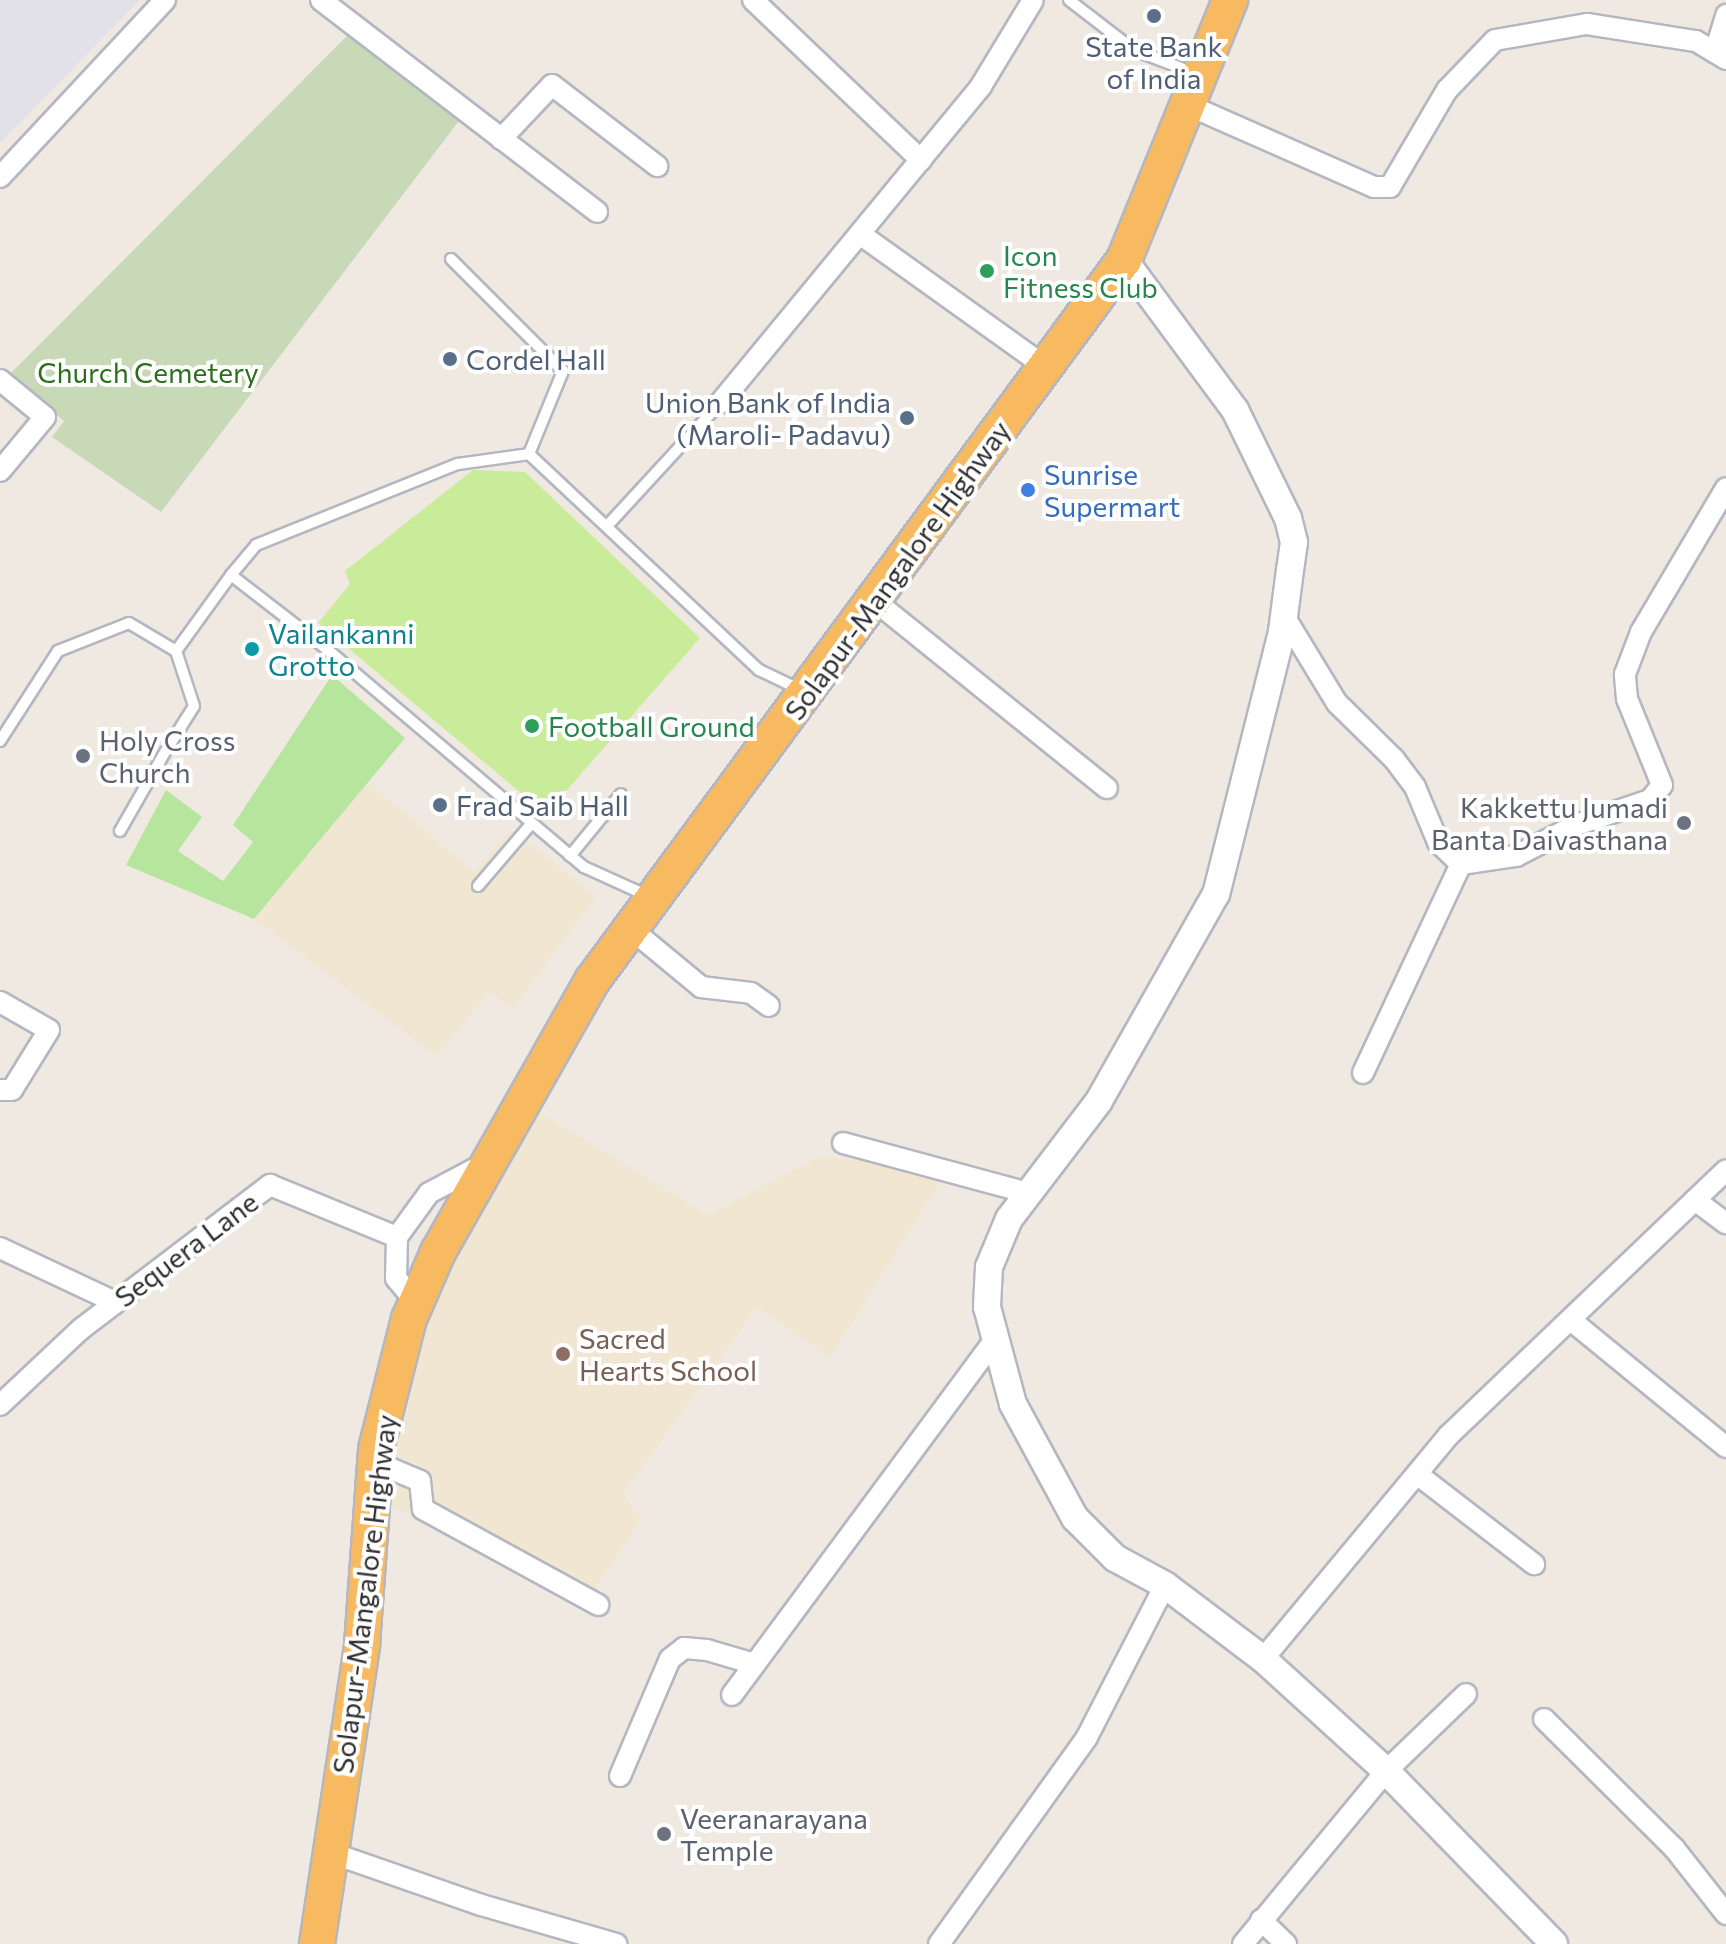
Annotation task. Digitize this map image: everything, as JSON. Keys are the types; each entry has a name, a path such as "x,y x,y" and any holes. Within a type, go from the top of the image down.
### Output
{"highway":[{"name":"Solapur-Mangalore Highway","path":"317,1944 362,1645 375,1462 390,1383 416,1302 486,1163 592,981 808,693 1124,260 1230,0"}],"street":[{"path":"0,177 165,0"},
{"path":"321,0 597,212"},
{"path":"753,0 921,160"},
{"path":"720,403 981,86 1033,0"},
{"path":"1194,90 1374,187 1390,187 1447,90 1495,40 1587,24 1696,41 1721,56 1726,15"},
{"path":"501,139 552,85 657,166"},
{"path":"860,234 1046,367"},
{"path":"1124,260 1235,410 1288,518 1294,542 1284,616 1216,894 1099,1101 1009,1219 989,1267 987,1307 1013,1404 1075,1518 1115,1558 1165,1585 1263,1659 1386,1771 1554,1944"},
{"path":"0,380 45,417 0,471"},
{"path":"1461,864 1516,856 1576,825 1650,800 1662,785 1627,699 1625,674 1641,632 1726,488"},
{"path":"875,601 1107,788"},
{"path":"1284,616 1337,703 1394,759 1415,787 1424,820 1461,864"},
{"path":"1363,1073 1461,864"},
{"path":"631,929 701,987 751,993 769,1006"},
{"path":"0,1002 49,1030 12,1090 0,1090"},
{"path":"843,1143 1028,1193"},
{"path":"416,1302 396,1278 397,1237 429,1193 486,1163"},
{"path":"1263,1659 1449,1435 1572,1321 1726,1170"},
{"name":"Sequera Lane","path":"0,1405 115,1302 270,1185 397,1237"},
{"path":"1695,1200 1726,1223"},
{"path":"0,1248 115,1302"},
{"path":"1572,1321 1726,1447"},
{"path":"732,1695 996,1338"},
{"path":"375,1462 420,1481 423,1509 598,1605"},
{"path":"1417,1474 1534,1564"},
{"path":"939,1944 1087,1737 1165,1585"},
{"path":"620,1776 670,1659 684,1648 755,1664"},
{"path":"1243,1944 1386,1771 1466,1694"},
{"path":"1544,1719 1674,1848 1726,1914"},
{"path":"329,1852 481,1905 616,1944"},
{"path":"1261,1920 1286,1944"}],"lane":[{"path":"1069,0 1134,50 1194,90"},
{"path":"451,259 563,371 529,454"},
{"path":"607,526 720,403"},
{"path":"529,454 759,670 808,693"},
{"path":"176,651 256,545 458,464 529,454"},
{"path":"231,575 328,650 570,856 654,898"},
{"path":"0,741 58,651 129,623 176,651 194,706 172,741"},
{"path":"120,831 165,752"},
{"path":"570,856 621,794"},
{"path":"478,886 531,824"}],"shaded area":[{"path":"0,0 140,0 0,143"},
{"path":"368,782 474,872 511,829 596,897 513,1009 490,992 436,1056 254,919"},
{"name":"Sacred Hearts School","path":"534,1109 708,1215 821,1156 931,1167 941,1181 830,1358 757,1307 623,1495 642,1518 591,1596 383,1503 403,1350"}],"green space":[{"name":"Church Cemetery","path":"352,31 462,117 161,512 52,437 64,421 8,376"},
{"name":"Football Ground","path":"473,470 525,472 700,638 546,814 318,623 350,584 345,571"},
{"path":"332,675 405,738 254,919 126,865 166,790 202,817 178,851 223,881 253,842 233,825"}],"place":[{"name":"State Bank of India","path":"1154,16"},
{"name":"Icon Fitness Club","path":"987,271"},
{"name":"Cordel Hall","path":"450,359"},
{"name":"Union Bank of India (Maroli- Padavu)","path":"907,418"},
{"name":"Sunrise Supermart","path":"1028,490"},
{"name":"Vailankanni Grotto","path":"252,649"},
{"name":"Football Ground","path":"532,726"},
{"name":"Holy Cross Church","path":"83,756"},
{"name":"Frad Saib Hall","path":"440,805"},
{"name":"Kakkettu Jumadi Banta Daivasthana","path":"1684,823"},
{"name":"Sacred Hearts School","path":"563,1354"},
{"name":"Veeranarayana Temple","path":"664,1834"}]}
